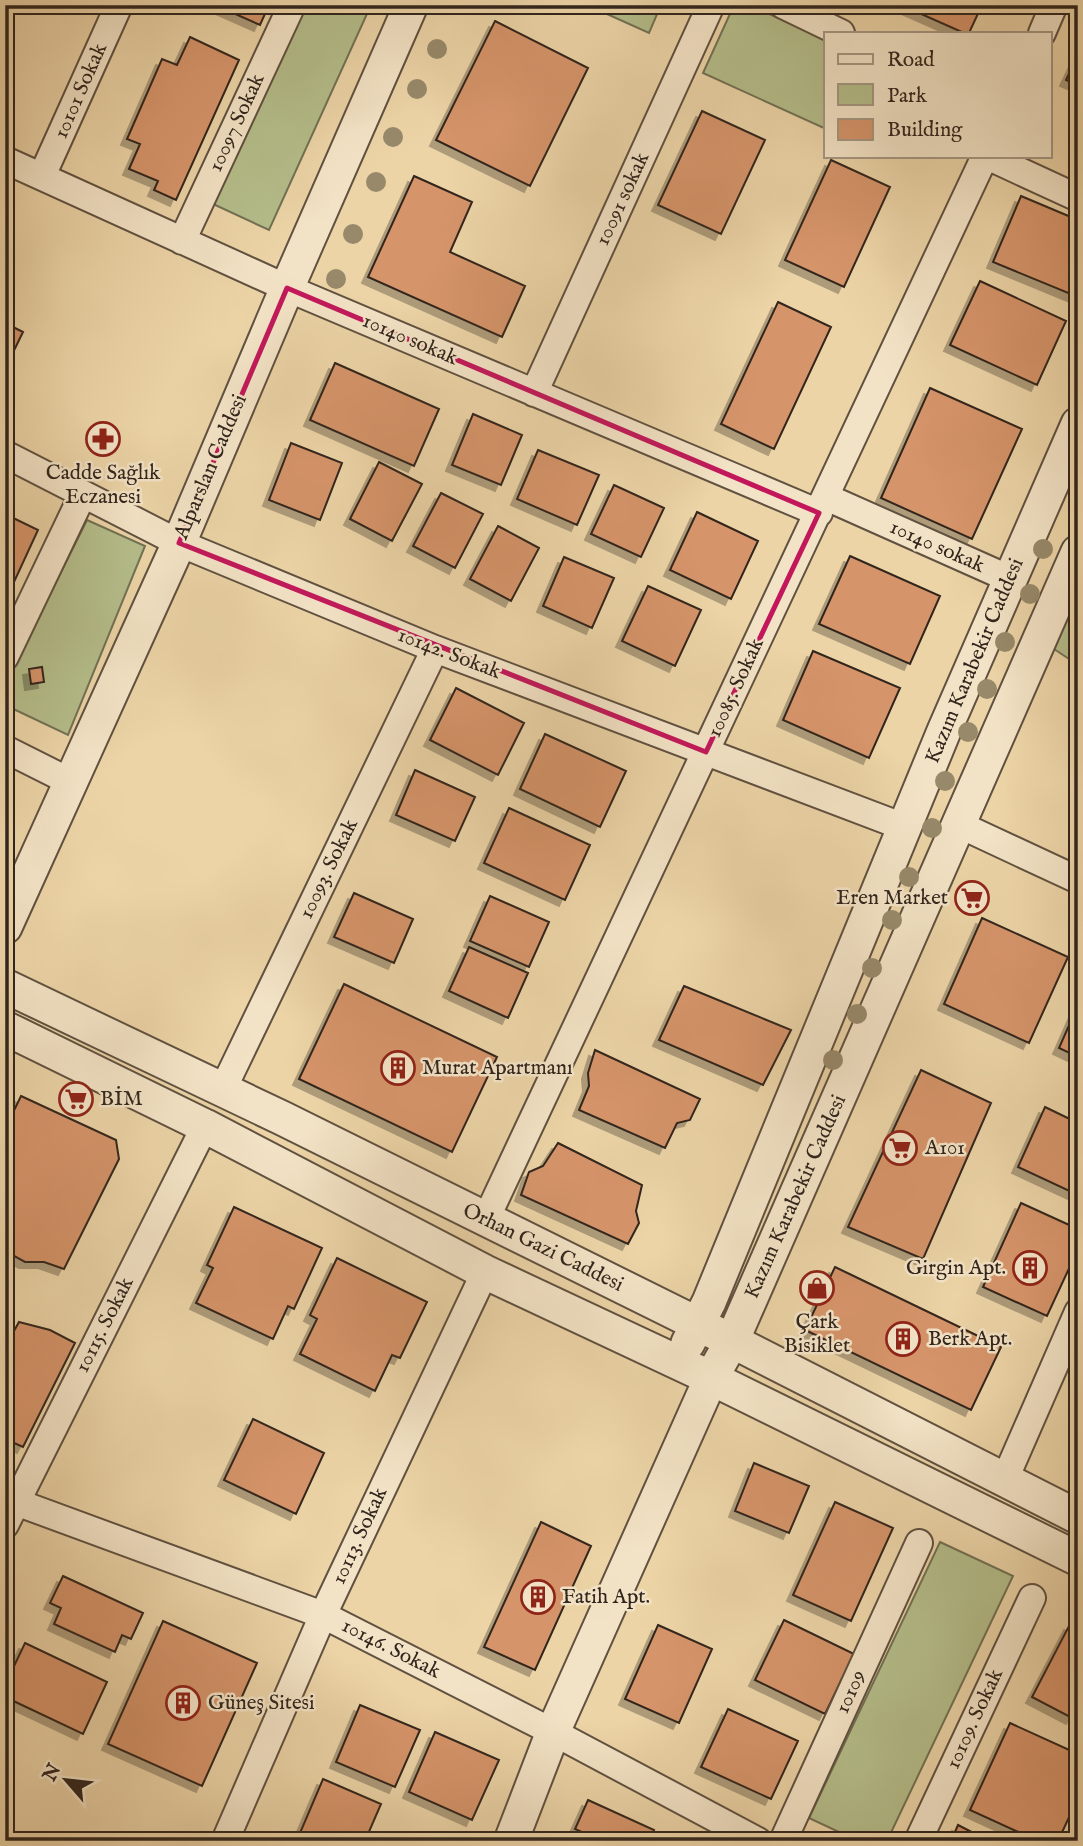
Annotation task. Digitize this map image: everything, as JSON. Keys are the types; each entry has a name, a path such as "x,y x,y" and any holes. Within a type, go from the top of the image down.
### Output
{"street":[{"name":"10101 Sokak","path":"42,176 120,5"},
{"name":"10097 Sokak","path":"182,241 292,5"},
{"name":"Alparslan Caddesi","path":"5,927 179,543 286,288 411,5"},
{"name":"10091 sokak","path":"534,393 711,5"},
{"path":"783,5 839,32"},
{"path":"1042,32 1054,5"},
{"name":"10085. Sokak","path":"486,1219 985,158"},
{"path":"990,158 1078,198"},
{"name":"10140 sokak","path":"5,160 286,288 534,393 1010,579"},
{"name":"Kazım Karabekir Caddesi","path":"677,1363 709,1302 904,827 1078,424"},
{"name":"10142. Sokak","path":"5,454 179,543 436,649 904,827"},
{"path":"5,657 83,494"},
{"name":"Kazım Karabekir Caddesi","path":"511,1841 553,1732 711,1378 732,1341 1078,552"},
{"name":"10093. Sokak","path":"223,1089 436,649"},
{"path":"5,749 71,782"},
{"path":"960,825 1078,880"},
{"name":"Orhan Gazi Caddesi","path":"5,986 223,1089 486,1219 1078,1517"},
{"path":"5,1028 205,1126 485,1272 711,1378 1078,1559"},
{"name":"10115. Sokak","path":"9,1508 205,1126"},
{"name":"10113. Sokak","path":"235,1838 323,1615 485,1272"},
{"path":"1005,1479 1078,1312"},
{"name":"10146. Sokak","path":"9,1508 323,1615 553,1732 758,1841"},
{"name":"10109","path":"783,1841 919,1543"},
{"name":"10109. Sokak","path":"918,1841 1032,1598"}],"highlighted area":[{"path":"287,288 819,513 706,752 179,543"}],"green space":[{"path":"304,5 371,5 269,230 213,204"},
{"path":"587,5 661,5 649,33"},
{"path":"734,5 750,5 824,39 824,128 703,73"},
{"path":"87,520 145,546 68,735 5,705 5,684"},
{"path":"1078,593 1078,665 1054,649"},
{"path":"940,1542 1013,1576 887,1841 858,1841 809,1818"}],"building":[{"path":"215,5 269,5 260,25"},
{"path":"901,5 982,5 969,32 962,32"},
{"path":"495,21 588,68 530,186 436,140"},
{"path":"190,37 239,60 176,200 154,190 158,181 129,169 140,144 127,139 162,59 177,65"},
{"path":"1078,55 1078,85 1066,80"},
{"path":"702,111 765,140 721,234 658,205"},
{"path":"831,160 890,187 844,287 785,260"},
{"path":"414,176 472,202 450,252 525,286 502,337 368,277"},
{"path":"1021,196 1078,220 1078,297 993,262"},
{"path":"980,281 1066,321 1037,385 950,345"},
{"path":"778,302 831,327 774,449 721,424"},
{"path":"5,323 23,332 5,369"},
{"path":"335,363 439,409 414,466 310,420"},
{"path":"930,388 1022,429 972,539 881,498"},
{"path":"473,414 522,435 501,485 452,465"},
{"path":"291,443 342,463 320,520 269,500"},
{"path":"538,450 599,475 577,525 517,499"},
{"path":"379,462 422,484 392,541 350,519"},
{"path":"614,485 664,508 641,557 591,534"},
{"path":"441,493 483,514 455,568 413,546"},
{"path":"697,512 758,541 731,599 670,570"},
{"path":"5,514 38,530 8,595 5,594"},
{"path":"498,526 539,548 511,601 470,579"},
{"path":"850,556 940,596 910,664 819,624"},
{"path":"564,557 614,578 592,628 543,606"},
{"path":"648,586 701,610 675,666 622,641"},
{"path":"813,651 900,688 869,758 783,720"},
{"path":"42,667 44,682 31,684 29,669"},
{"path":"456,688 524,723 498,775 430,740"},
{"path":"545,734 626,771 600,827 520,789"},
{"path":"415,770 475,797 455,841 396,815"},
{"path":"509,808 590,845 565,900 484,863"},
{"path":"354,893 413,919 394,963 334,937"},
{"path":"490,896 549,922 529,967 470,941"},
{"path":"982,918 1068,957 1029,1043 944,1004"},
{"path":"469,947 528,973 508,1018 449,991"},
{"name":"Murat Apartmanı","path":"344,984 497,1057 452,1152 299,1079"},
{"path":"684,986 791,1030 763,1085 659,1040"},
{"path":"1078,1005 1078,1057 1059,1048"},
{"path":"595,1050 700,1099 690,1120 677,1123 665,1148 579,1110 589,1086 588,1073"},
{"path":"921,1070 991,1103 923,1259 848,1227"},
{"path":"21,1096 116,1140 119,1159 64,1269 44,1262 25,1262 5,1251 5,1129"},
{"path":"1045,1107 1078,1123 1078,1195 1018,1167"},
{"path":"558,1143 642,1185 636,1211 639,1223 628,1244 521,1195 529,1172 543,1166"},
{"name":"Girgin Apt.","path":"1021,1203 1078,1229 1078,1249 1047,1316 983,1287"},
{"path":"234,1207 322,1248 294,1309 288,1306 273,1339 196,1303 213,1268 207,1265"},
{"path":"337,1258 427,1302 400,1358 392,1355 375,1391 300,1354 317,1319 310,1315"},
{"name":"Berk Apt.","path":"835,1267 1001,1347 971,1410 805,1330"},
{"path":"19,1322 50,1330 75,1343 23,1447 5,1439 5,1347"},
{"path":"253,1419 324,1453 296,1514 224,1480"},
{"path":"754,1463 809,1486 789,1533 735,1511"},
{"path":"835,1502 893,1528 851,1621 793,1595"},
{"name":"Fatih Apt.","path":"541,1522 591,1546 535,1670 484,1647"},
{"path":"63,1576 143,1613 131,1639 122,1635 115,1652 54,1624 61,1608 50,1603"},
{"path":"784,1620 854,1654 825,1714 755,1680"},
{"name":"Güneş Sitesi","path":"163,1621 257,1663 202,1786 108,1744"},
{"path":"1070,1624 1078,1628 1078,1706 1072,1718 1032,1697"},
{"path":"658,1625 712,1649 679,1723 625,1699"},
{"path":"25,1643 107,1682 83,1734 5,1697 5,1685"},
{"path":"360,1705 420,1730 395,1787 336,1762"},
{"path":"728,1709 798,1741 771,1799 701,1767"},
{"path":"1010,1723 1078,1754 1078,1798 1058,1841 1038,1841 970,1810"},
{"path":"435,1732 499,1760 472,1820 409,1792"},
{"path":"323,1779 381,1804 365,1841 297,1840"},
{"path":"588,1800 654,1830 649,1841 581,1841 584,1833 575,1829"},
{"path":"958,1825 989,1841 951,1841"}],"place":[{"name":"Cadde Sağlık Eczanesi","path":"103,439"},
{"name":"Eren Market","path":"972,898"},
{"name":"Murat Apartmanı","path":"398,1068"},
{"name":"BİM","path":"76,1099"},
{"name":"A101","path":"900,1148"},
{"name":"Girgin Apt.","path":"1030,1268"},
{"name":"Çark Bisiklet","path":"817,1288"},
{"name":"Berk Apt.","path":"903,1339"},
{"name":"Fatih Apt.","path":"538,1597"},
{"name":"Güneş Sitesi","path":"183,1703"}]}
